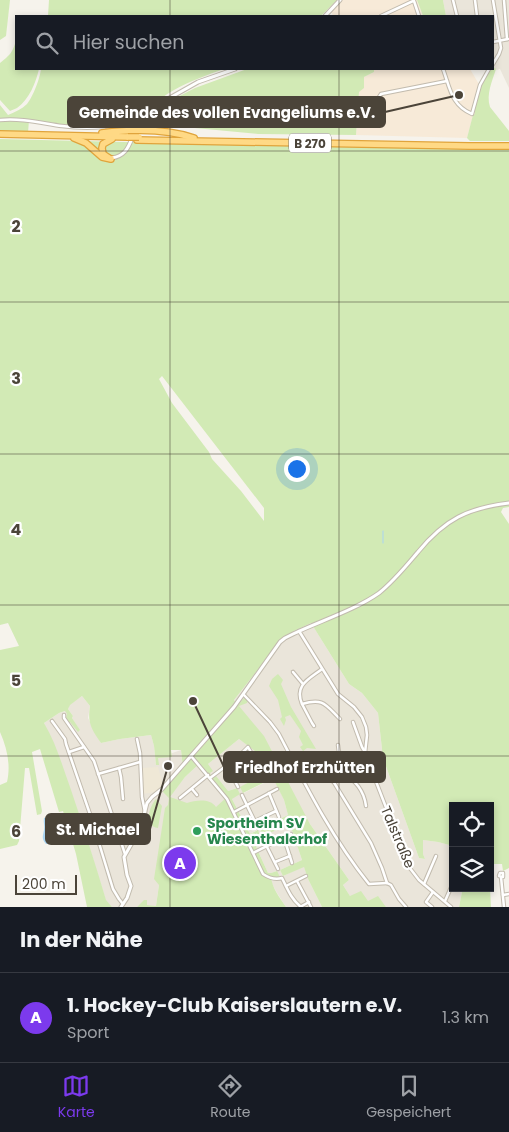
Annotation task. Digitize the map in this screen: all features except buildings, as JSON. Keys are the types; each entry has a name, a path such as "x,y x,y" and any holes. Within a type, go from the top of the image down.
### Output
{"highway":[{"path":"90,136 136,130 186,135 194,138"},
{"name":"B 270","path":"0,136 90,136 466,144"},
{"name":"B 270","path":"34,136 127,138"},
{"path":"74,138 86,143 102,157 111,158"},
{"name":"B 270","path":"138,138 509,144"},
{"path":"111,158 105,156 102,148 103,144 112,139"}],"street":[{"path":"327,15 340,0"},
{"path":"383,15 413,0 419,15"},
{"path":"453,0 457,15"},
{"path":"474,0 477,15"},
{"path":"493,0 500,40 500,52 494,62"},
{"path":"494,42 508,38 504,0"},
{"path":"111,158 121,156 126,152 136,130 149,111 198,82 231,70"},
{"path":"443,70 456,102 463,110 472,114 480,85 489,70"},
{"path":"376,125 377,100 381,94 447,81"},
{"path":"0,120 98,128 121,123 132,109 136,107 143,107 149,111"},
{"path":"125,854 141,827 149,800 162,789 244,694 280,642 298,631 378,594 395,578 430,538 451,520 479,509 509,504"},
{"name":"Talstraße","path":"298,631 338,694 354,707 362,717 367,735 366,753"},
{"path":"314,726 302,704 299,694 303,684 322,669"},
{"path":"293,672 303,684"},
{"path":"244,694 279,734 326,823 352,863 369,884 386,883 391,885 398,899 406,907"},
{"path":"302,704 320,701 340,720"},
{"path":"64,715 64,718 94,761 125,854 126,872 131,886 130,892 122,905"},
{"path":"52,721 64,739 69,752 113,889 122,905"},
{"name":"Talstraße","path":"354,722 362,748 366,753 409,867 414,875 451,907"},
{"path":"137,739 145,812"},
{"path":"332,781 341,772 342,767 338,744"},
{"path":"69,752 84,747"},
{"path":"180,798 209,776 227,766 248,747 262,772"},
{"path":"191,756 227,799 263,874 272,879 282,878 294,901 301,907 309,902"},
{"path":"238,757 251,779"},
{"path":"319,758 371,843 382,868 386,883"},
{"path":"98,774 140,762"},
{"path":"227,766 238,787"},
{"path":"119,768 122,777 124,799"},
{"path":"341,772 354,781 366,806"},
{"path":"192,789 197,795"},
{"path":"234,812 277,789"},
{"path":"269,793 279,817"},
{"path":"242,794 258,828"},
{"path":"255,821 276,810"},
{"path":"253,853 292,834"},
{"path":"262,837 278,869"},
{"path":"284,838 292,863"},
{"path":"274,862 290,856"},
{"path":"424,884 436,856"},
{"path":"286,886 306,876"},
{"path":"502,878 504,907"},
{"path":"297,881 311,907"},
{"path":"432,907 426,902 433,892"},
{"path":"445,901 449,892"},
{"path":"502,895 509,894"}],"shaded area":[{"path":"337,0 417,0 423,15 333,15 329,8"},
{"path":"443,0 509,0 509,88 500,69 494,68 494,15 446,15"},
{"path":"374,70 471,70 480,86 475,115 473,116 467,138 356,135 359,92 364,77 374,72"},
{"path":"311,623 349,684 362,693 378,713 383,758 419,858 425,859 423,840 449,845 449,892 462,892 459,907 386,907 378,897 368,902 350,896 343,885 349,880 310,824 234,700 281,640"},
{"path":"82,696 90,706 88,718 101,743 151,735 156,765 158,758 181,750 183,768 162,791 169,797 185,777 199,764 209,776 208,764 239,739 255,750 269,771 241,787 244,793 274,778 284,800 288,815 260,829 263,836 290,823 302,860 280,870 283,876 304,866 308,879 322,907 286,907 271,882 271,877 277,871 268,873 253,840 257,830 250,834 232,799 237,788 228,791 227,797 159,885 156,906 112,907 106,901 81,820 44,723 59,713 66,711 70,721 80,731 68,709 69,705"},
{"path":"158,767 163,786 155,792 143,794 142,768"}],"green space":[{"path":"0,0 10,0 6,36 0,40"},
{"path":"49,0 337,0 322,15 48,15"},
{"path":"417,0 443,0 446,15 423,15"},
{"path":"15,43 15,70 39,70 28,96 21,105 10,111 0,100 0,63 11,53"},
{"path":"494,68 496,69 490,88 489,102 490,107 509,131 509,141 470,141 467,138 473,115 475,114 480,86 490,70 494,70"},
{"path":"41,70 221,70 186,84 159,100 148,103 135,103 121,120 110,125 87,127 29,120 28,133 0,132 0,105 8,115 25,106 34,92"},
{"path":"244,70 374,70 374,72 364,77 364,88 359,92 356,135 258,134 163,125 147,121 156,110 166,103 195,88"},
{"path":"0,139 291,146 295,144 509,147 509,507 503,508 501,512 509,524 509,868 503,871 502,864 494,864 494,802 449,802 449,845 423,840 425,859 419,858 383,758 378,713 362,693 349,684 311,623 281,640 234,700 238,705 244,698 248,700 247,703 239,706 264,736 310,824 349,880 343,885 350,896 361,891 368,901 378,896 386,907 322,907 304,867 283,876 280,870 302,860 290,824 263,836 260,829 288,815 284,800 273,778 243,793 240,787 269,771 255,751 239,739 208,764 213,771 210,773 210,776 199,764 185,777 170,797 187,803 207,801 216,807 227,797 212,777 216,776 228,791 237,788 240,794 232,799 250,834 258,830 260,836 253,840 268,873 277,871 280,877 271,877 275,889 286,907 137,907 144,900 147,900 147,905 156,906 159,885 154,879 165,808 168,805 169,798 162,791 183,768 181,750 171,750 172,757 158,758 159,765 156,765 151,735 101,743 91,726 89,717 90,706 82,696 70,705 68,709 80,730 78,732 69,723 65,711 44,723 61,762 106,900 112,907 87,907 76,854 63,811 59,812 40,749 32,752 41,814 37,815 29,768 25,768 19,841 17,845 0,849 0,785 7,782 9,769 5,744 0,732 0,650 19,646 8,623 0,625","holes":["162,376 264,508 264,521 241,491 212,459 209,452 172,403 159,379"]},
{"path":"278,674 283,680 281,684 291,707 316,749 307,748 303,751 300,747 303,745 299,737 301,731 290,715 285,717 284,726 280,719 282,717 278,700 269,686 272,679"},
{"path":"156,799 162,806 158,828 153,827 149,820 151,807"},
{"path":"462,892 490,892 491,907 459,907"}],"water":[{"path":"48,817 55,829 56,843 46,844 43,839 44,818"}],"waterway":[{"path":"383,531 383,543"}],"place":[{"name":"Gemeinde des vollen Evangeliums e.V.","path":"459,95"},
{"name":"Friedhof Erzhütten","path":"193,701"},
{"name":"St. Michael","path":"168,766"},
{"name":"Sportheim SV Wiesenthalerhof","path":"197,831"},
{"name":"1. Hockey-Club Kaiserslautern e.V.","path":"180,863"}]}
